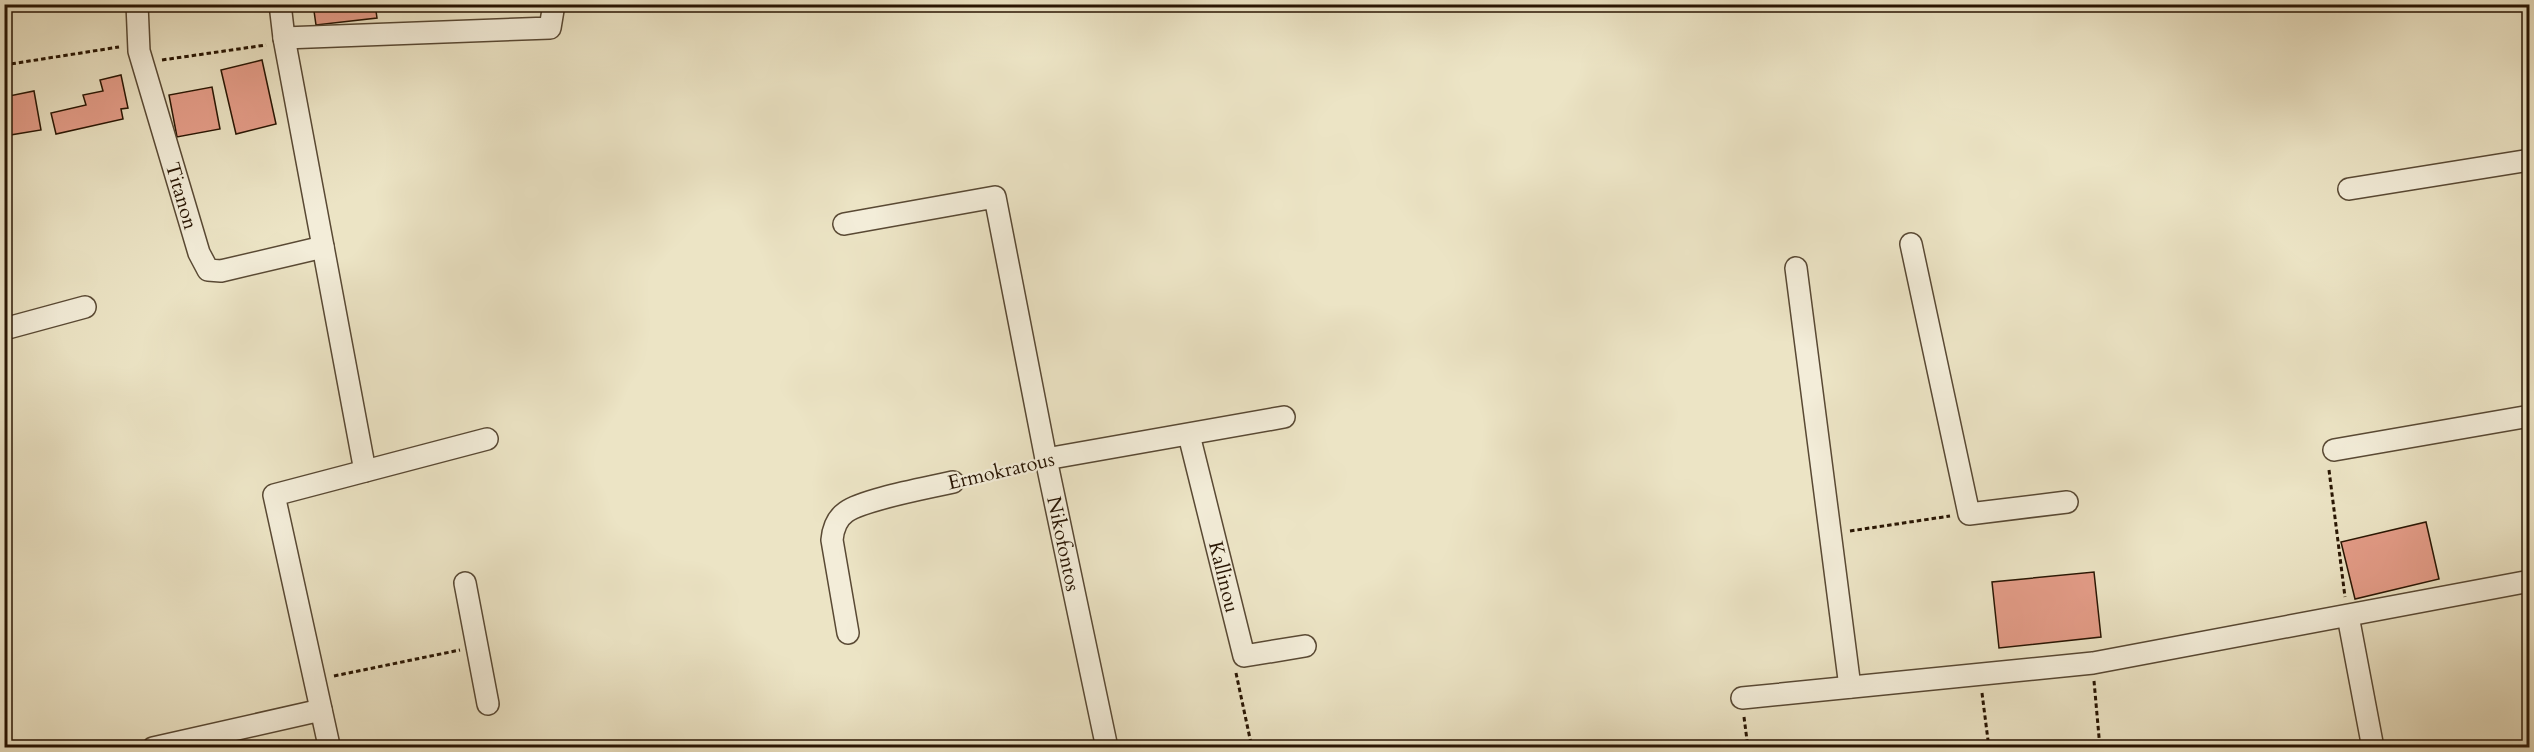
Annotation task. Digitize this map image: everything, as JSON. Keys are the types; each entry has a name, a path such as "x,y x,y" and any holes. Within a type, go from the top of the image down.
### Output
{"street":[{"name":"Titanon","path":"136,4 141,53 199,253 208,270 221,271 323,247"},
{"path":"280,4 365,471"},
{"path":"285,40 550,28 554,4"},
{"path":"2349,189 2529,160"},
{"name":"Nikofontos","path":"844,224 995,197 1046,459 1107,747"},
{"path":"1911,244 1969,514 2067,502"},
{"path":"1796,268 1850,687"},
{"path":"5,327 85,307"},
{"path":"2334,450 2529,416"},
{"name":"Ermokratous","path":"1046,459 1284,417"},
{"name":"Kallinou","path":"1189,435 1244,656"},
{"path":"328,741 274,495 488,439"},
{"name":"Ermokratous","path":"848,633 832,540 833,529 839,518 860,505 953,482"},
{"path":"1742,698 2093,663 2529,581"},
{"path":"465,583 488,704"},
{"path":"2348,616 2373,747"},
{"path":"1244,656 1305,646"},
{"path":"153,747 321,710"}],"path":[{"path":"4,65 285,40"},
{"path":"2334,450 2329,471 2348,616"},
{"name":"Ermokratous","path":"953,482 1046,459"},
{"path":"1830,534 1969,514"},
{"path":"314,680 477,646"},
{"path":"1244,656 1235,670 1252,747"},
{"path":"2093,663 2100,747"},
{"path":"1979,673 1989,747"},
{"path":"1742,698 1748,747"}],"building":[{"path":"313,4 375,4 377,18 316,25"},
{"path":"262,60 276,124 236,134 221,70"},
{"path":"121,75 128,108 121,109 123,119 56,134 51,113 86,105 83,95 103,91 100,80"},
{"path":"212,87 220,129 177,137 169,95"},
{"path":"34,91 41,130 4,136 4,97"},
{"path":"2426,522 2439,579 2355,599 2341,542"},
{"path":"2094,572 2101,637 1999,648 1992,582"}]}
